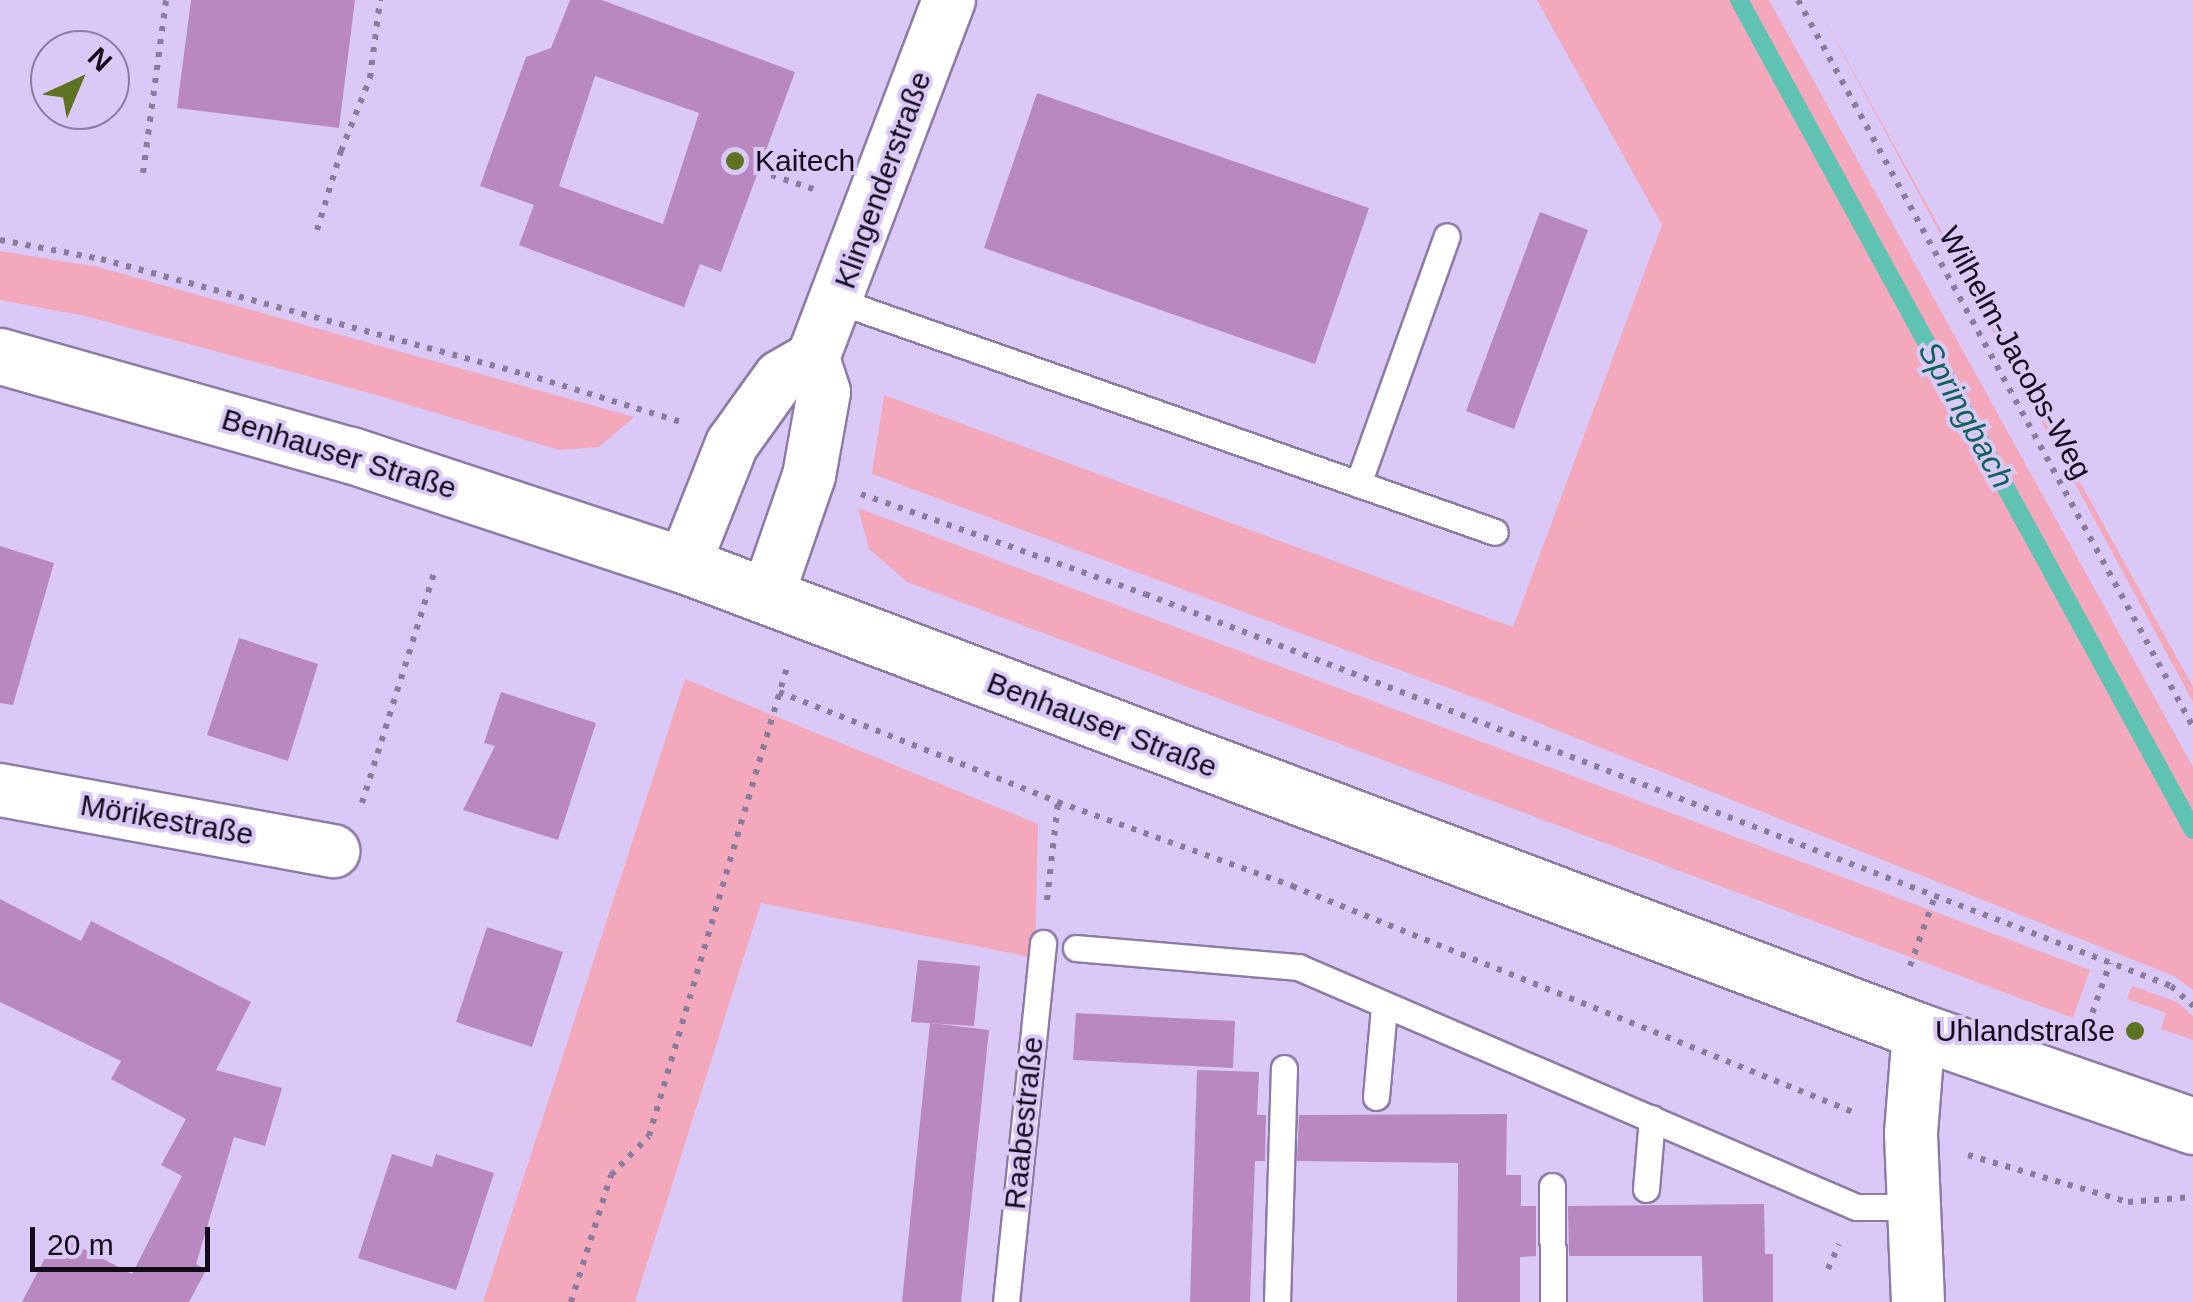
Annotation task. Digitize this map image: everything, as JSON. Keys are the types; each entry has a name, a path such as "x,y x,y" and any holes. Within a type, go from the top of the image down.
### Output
{"main road":[{"name":"Benhauser Straße","path":"0,356 350,455 684,565 1920,1030 2193,1126"}],"street":[{"name":"Klingenderstraße","path":"813,358 838,302 949,0"},
{"path":"684,565 732,444 780,377 813,358 824,392 810,476 767,596"},
{"name":"Mörikestraße","path":"0,790 333,852"},
{"path":"1918,1302 1911,1133 1920,1030"}],"lane":[{"path":"1358,484 1448,236"},
{"path":"838,302 1495,532"},
{"name":"Raabestraße","path":"1006,1302 1043,943"},
{"path":"1076,948 1298,967 1384,1008 1856,1207 1912,1207"},
{"path":"1376,1097 1384,1008"},
{"path":"1278,1302 1284,1068"},
{"path":"1646,1190 1652,1118"},
{"path":"1552,1186 1553,1302"}],"path":[{"path":"143,173 166,0"},
{"path":"317,230 341,151 370,78 380,0"},
{"name":"Wilhelm-Jacobs-Weg","path":"1798,0 2193,728"},
{"path":"806,208 818,172"},
{"path":"0,240 120,264 525,374 684,422 695,411"},
{"path":"855,492 1145,594 2110,962 2171,986 2193,1006"},
{"path":"333,852 358,814 435,570"},
{"path":"571,1302 611,1175 650,1136 780,692 1058,802 1292,886 1958,1152 2128,1202 2193,1198"},
{"path":"1043,943 1058,802"},
{"path":"1907,975 1935,896"},
{"path":"2088,1025 2110,962"}],"shaded area":[{"path":"1537,0 1769,0 2193,767 2193,990 2174,976 1486,702 872,474 884,395 1513,627 1662,225"},
{"path":"1814,0 2193,687 2193,702"},
{"path":"0,251 98,267 634,417 599,447 559,450 373,394 85,316 0,300"},
{"path":"858,508 2090,970 2073,1018 907,582 869,549"},
{"path":"685,679 1038,824 1035,958 761,903 635,1302 483,1302"},
{"path":"2132,986 2177,1002 2193,1016 2193,1040 2161,1029 2166,1013 2127,999"}],"building":[{"path":"191,0 355,0 339,128 177,108"},
{"path":"570,0 602,0 795,72 721,272 700,264 684,307 519,245 534,205 480,186 526,57 551,48","holes":["595,76 699,113 663,224 559,186"]},
{"path":"1037,93 1369,208 1315,364 984,248"},
{"path":"1540,212 1588,230 1514,429 1466,411"},
{"path":"0,546 54,563 13,705 0,703"},
{"path":"239,638 318,664 288,761 207,735"},
{"path":"501,692 596,723 558,840 463,810 495,746 484,743"},
{"path":"0,899 81,941 91,921 251,1002 216,1070 282,1088 265,1146 234,1137 196,1264 206,1270 189,1302 22,1302 57,1235 132,1274 182,1176 161,1165 186,1119 111,1079 121,1061 0,1002"},
{"path":"487,927 563,952 532,1047 456,1022"},
{"path":"918,960 980,966 974,1026 911,1022"},
{"path":"1076,1013 1235,1021 1233,1068 1073,1060"},
{"path":"930,1023 989,1030 961,1302 902,1302"},
{"path":"1197,1070 1259,1072 1257,1115 1266,1115 1265,1161 1255,1161 1250,1302 1190,1302"},
{"path":"1507,1114 1506,1175 1521,1175 1521,1206 1536,1206 1536,1256 1520,1257 1520,1302 1457,1302 1458,1163 1297,1161 1299,1115"},
{"path":"392,1154 432,1167 436,1154 494,1173 456,1290 358,1258"},
{"path":"1764,1204 1765,1254 1773,1254 1773,1302 1703,1302 1702,1256 1569,1256 1568,1206"}],"waterway":[{"name":"Springbach","path":"1739,0 2193,830"}],"place":[{"name":"Kaitech","path":"735,161"},
{"name":"Uhlandstraße","path":"2135,1031"}]}
